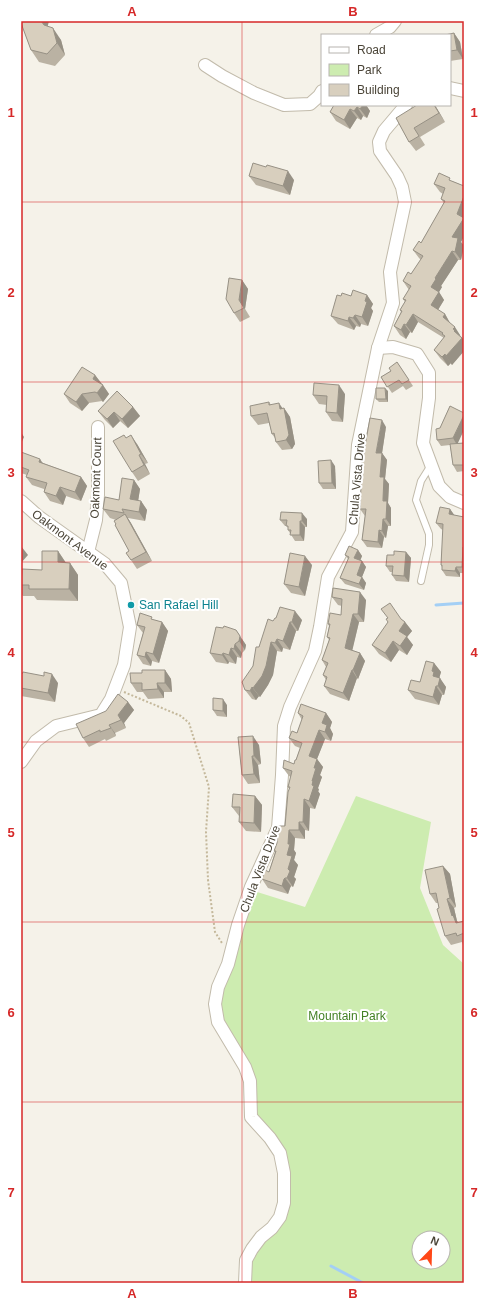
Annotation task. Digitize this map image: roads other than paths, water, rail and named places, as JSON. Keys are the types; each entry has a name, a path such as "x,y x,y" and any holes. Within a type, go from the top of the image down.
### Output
{"street":[{"path":"378,34 390,27 395,21"},
{"path":"205,65 254,93 284,105 310,104 321,93"},
{"path":"451,88 461,89 464,91"},
{"name":"Chula Vista Drive","path":"245,1283 246,1260 261,1237 272,1228 280,1217 284,1203 284,1173 280,1153 270,1138 251,1116 250,1081 245,1067 218,1022 215,1004 218,986 228,964 238,925 251,887 278,828 284,726 290,707 315,651 328,577 352,532 358,445 378,348 392,303 390,272 405,202 402,187 397,176 380,151 379,142 384,131 405,106"},
{"path":"378,348 393,347 417,354 429,372 429,398 423,443 439,486 450,497 464,503"},
{"name":"Oakmont Court","path":"88,552 96,520 98,495 98,428"},
{"name":"Oakmont Avenue","path":"21,501 39,518 105,564 121,583 130,627 124,664 111,699 101,715 56,726 36,741 21,762"}],"lane":[{"path":"421,581 429,545 429,534 416,500 421,481 431,465"}],"waterway":[{"path":"436,605 464,603"},
{"path":"331,1266 363,1283"}],"place":[{"name":"San Rafael Hill","path":"131,605"}],"park label":[{"name":"Mountain Park","path":"347,1016"}]}
